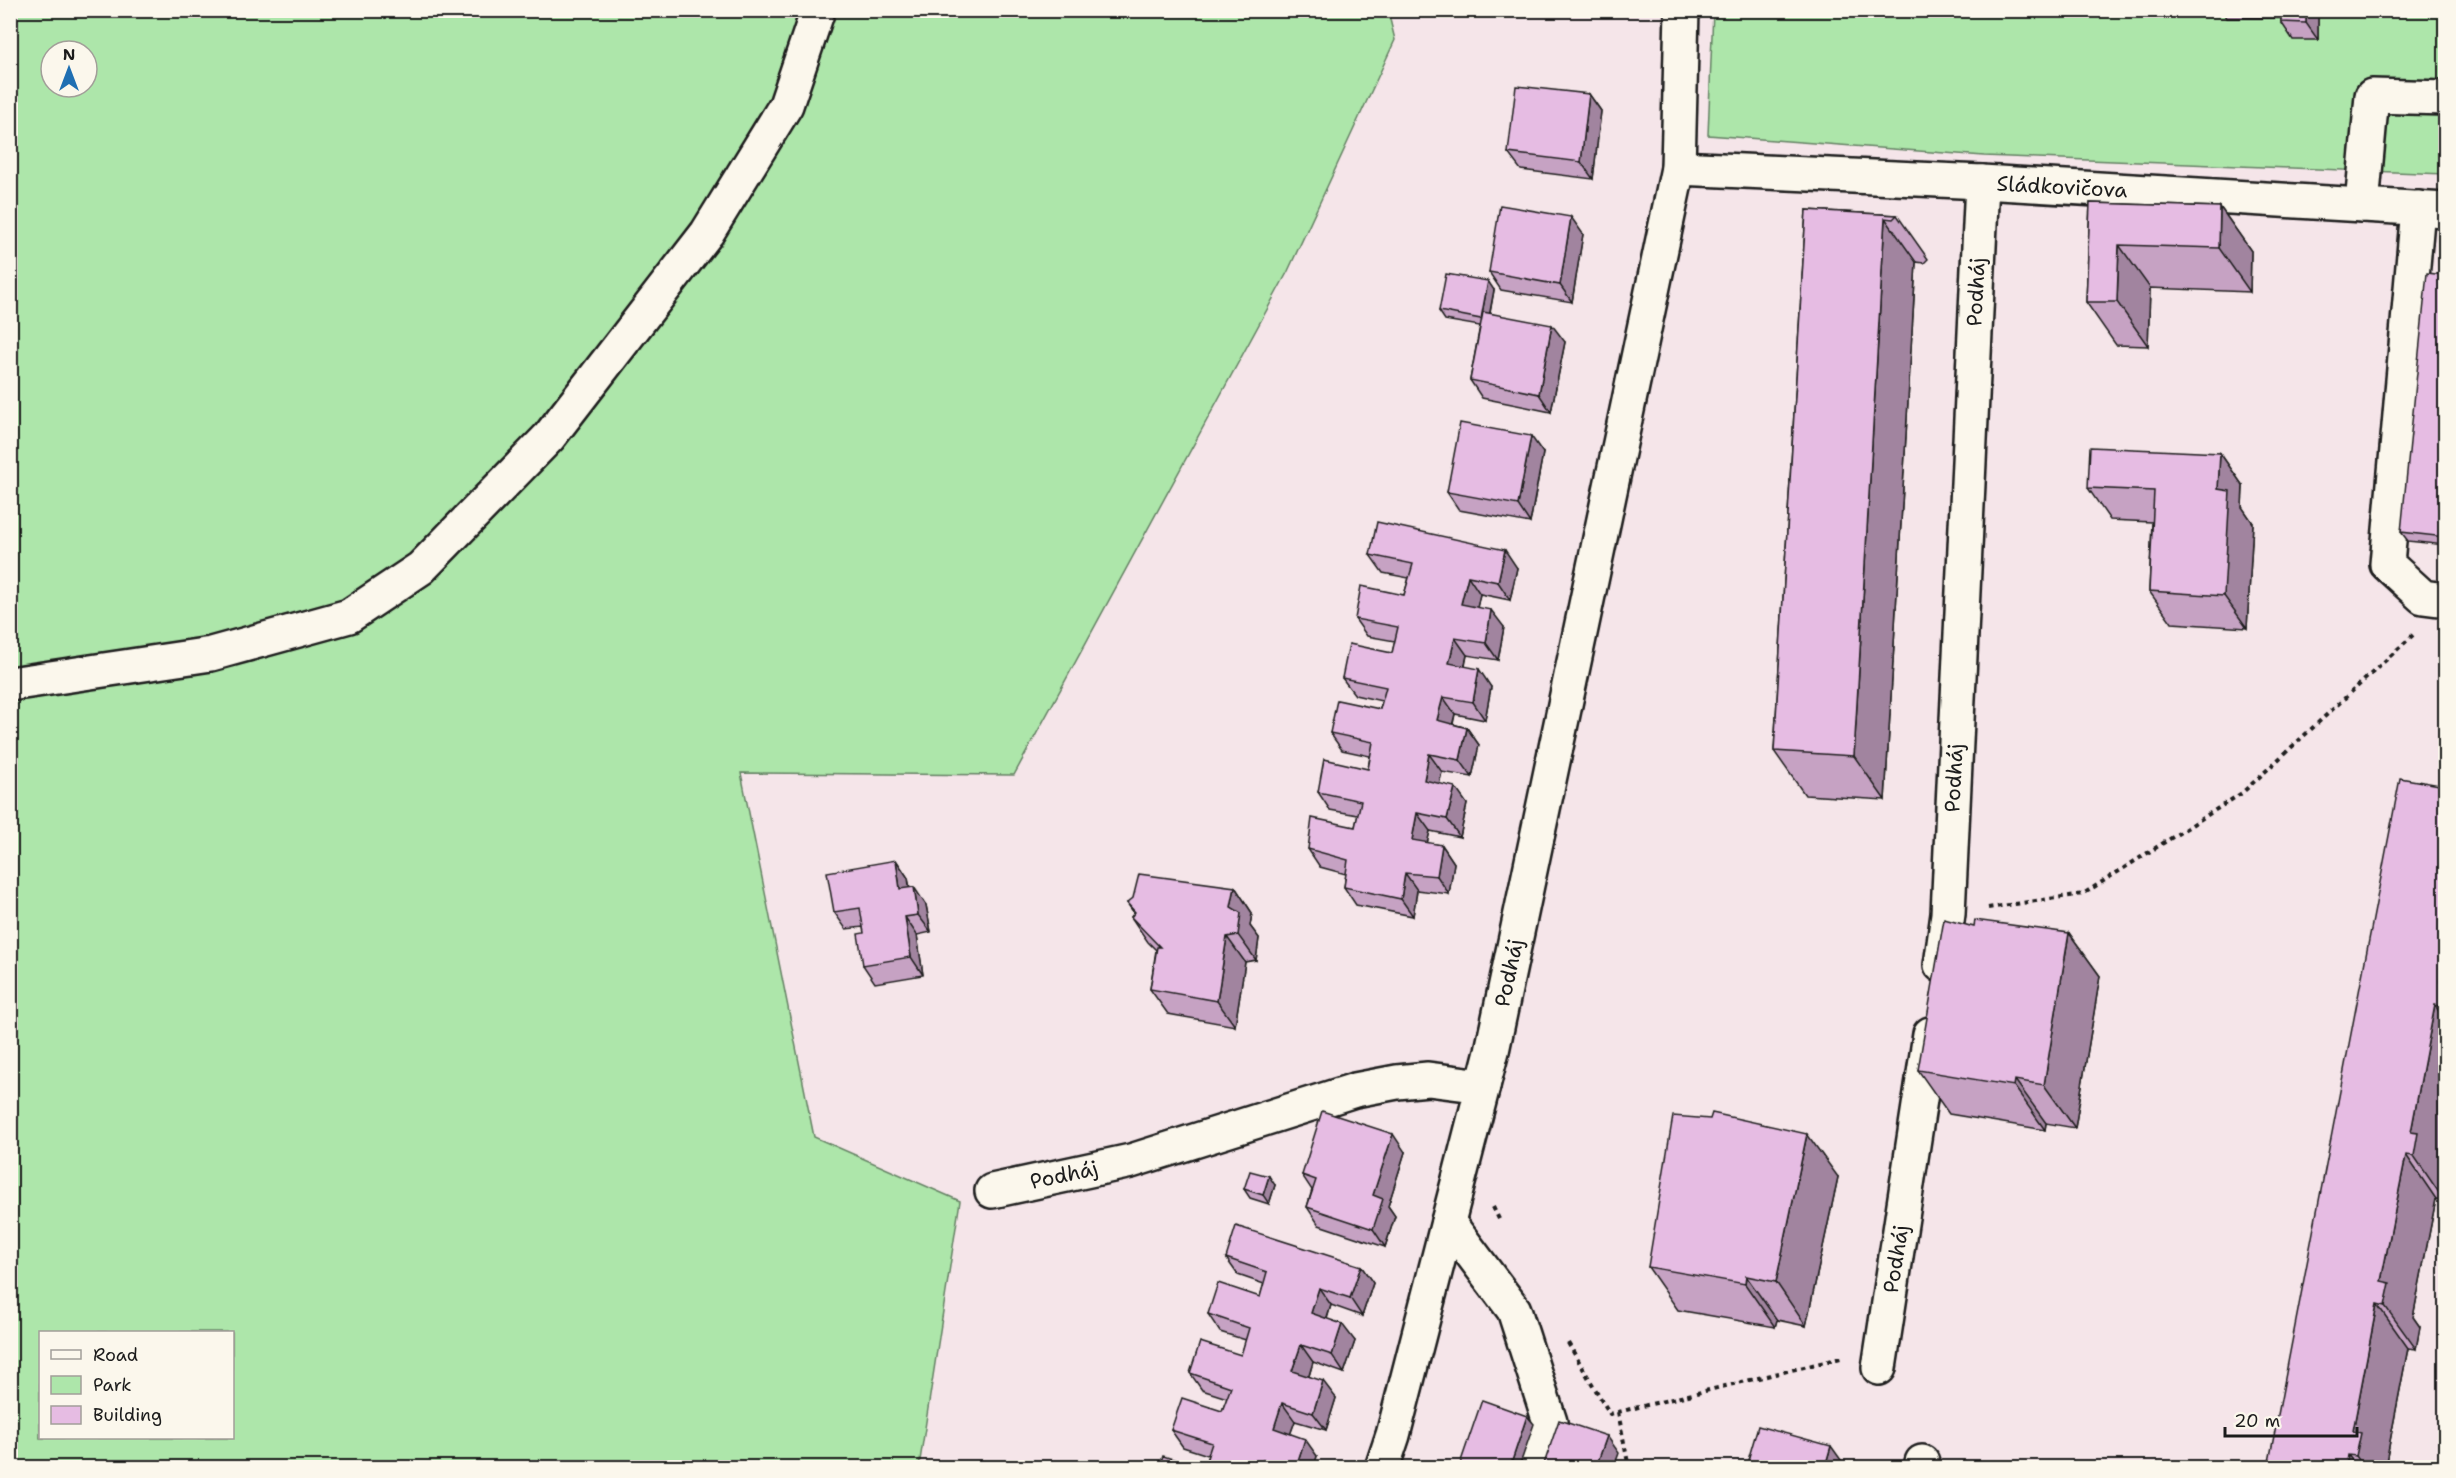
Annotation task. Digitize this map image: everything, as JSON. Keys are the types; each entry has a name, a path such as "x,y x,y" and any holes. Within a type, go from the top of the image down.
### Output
{"street":[{"path":"10,684 211,654 350,616 421,568 549,437 707,233 786,105 818,10"},
{"name":"Podháj","path":"1382,1467 1393,1436 1483,1086 1678,168 1682,10"},
{"path":"2362,205 2372,96 2445,98"},
{"name":"Sládkovičova","path":"1678,168 1982,182 2432,209"},
{"name":"Podháj","path":"1879,1368 1948,914 1982,182"},
{"path":"2432,209 2387,564 2434,599"},
{"name":"Podháj","path":"992,1191 1131,1161 1354,1090 1428,1079 1483,1086"},
{"path":"1448,1222 1514,1310 1550,1422 1535,1467"}],"path":[{"path":"1948,914 2083,894 2242,794 2416,633 2434,599"},
{"path":"1492,1206 1503,1227"},
{"path":"1564,1336 1610,1414 1841,1358"},
{"path":"1618,1412 1629,1467"}],"green space":[{"path":"10,11 1388,11 1395,40 1288,271 1014,775 741,773 814,1137 960,1201 919,1467 11,1467"},
{"path":"1713,11 2445,11 2445,174 1984,156 1708,135"}],"building":[{"path":"2281,10 2306,10 2306,23 2281,22"},
{"path":"1516,86 1589,94 1581,162 1508,153"},
{"path":"2090,203 2220,207 2219,248 2119,245 2117,302 2086,302"},
{"path":"1500,205 1571,217 1560,285 1489,272"},
{"path":"1806,210 1897,215 1893,219 1885,218 1854,756 1774,751"},
{"path":"2427,273 2445,275 2445,537 2401,532"},
{"path":"1446,274 1488,281 1481,319 1439,311"},
{"path":"1483,312 1552,325 1539,394 1470,380"},
{"path":"1460,423 1531,436 1518,505 1447,492"},
{"path":"2090,447 2220,453 2218,489 2230,491 2224,596 2149,591 2154,491 2088,488"},
{"path":"1377,522 1505,550 1498,582 1468,576 1461,604 1491,610 1486,643 1455,638 1449,663 1479,669 1473,702 1443,697 1437,720 1467,728 1460,760 1429,754 1424,780 1455,787 1447,819 1417,813 1412,840 1442,845 1437,876 1405,873 1401,899 1344,887 1348,860 1308,849 1312,818 1355,827 1361,801 1318,792 1324,759 1368,769 1373,742 1330,733 1337,700 1380,709 1386,687 1342,678 1349,644 1392,653 1398,627 1355,619 1361,586 1404,595 1413,564 1370,555"},
{"path":"2400,778 2445,786 2445,951 2440,982 2445,982 2443,1007 2435,1005 2411,1132 2418,1133 2414,1156 2406,1155 2381,1281 2390,1283 2385,1306 2377,1304 2353,1431 2361,1433 2356,1456 2348,1455 2346,1467 2268,1467"},
{"path":"896,860 900,889 914,887 918,915 905,917 911,957 863,965 858,934 864,933 860,908 834,912 827,872"},
{"path":"1139,874 1235,887 1231,907 1241,913 1238,935 1227,937 1217,1001 1150,989 1157,947 1160,947 1131,917 1135,912 1127,903 1133,898"},
{"path":"1944,919 1974,927 1975,920 2069,933 2044,1085 2015,1080 2014,1086 1918,1070"},
{"path":"1322,1111 1393,1134 1373,1195 1383,1199 1373,1229 1307,1207 1316,1180 1302,1175"},
{"path":"1712,1113 1807,1134 1776,1282 1746,1276 1745,1284 1648,1267 1673,1116 1710,1119"},
{"path":"1250,1171 1269,1176 1263,1195 1244,1189"},
{"path":"1236,1226 1361,1266 1350,1298 1319,1288 1311,1313 1342,1324 1332,1355 1301,1345 1292,1371 1323,1381 1313,1413 1282,1403 1274,1428 1305,1439 1296,1467 1286,1467 1263,1460 1261,1467 1204,1467 1212,1443 1171,1430 1182,1398 1222,1411 1231,1387 1190,1373 1200,1342 1241,1355 1249,1328 1208,1314 1218,1283 1260,1297 1267,1272 1226,1258"},
{"path":"1482,1400 1527,1416 1510,1467 1459,1467"},
{"path":"1559,1420 1607,1436 1596,1467 1543,1467"},
{"path":"1758,1426 1831,1446 1825,1467 1746,1467"},
{"path":"1163,1456 1199,1467 1159,1467"}]}
